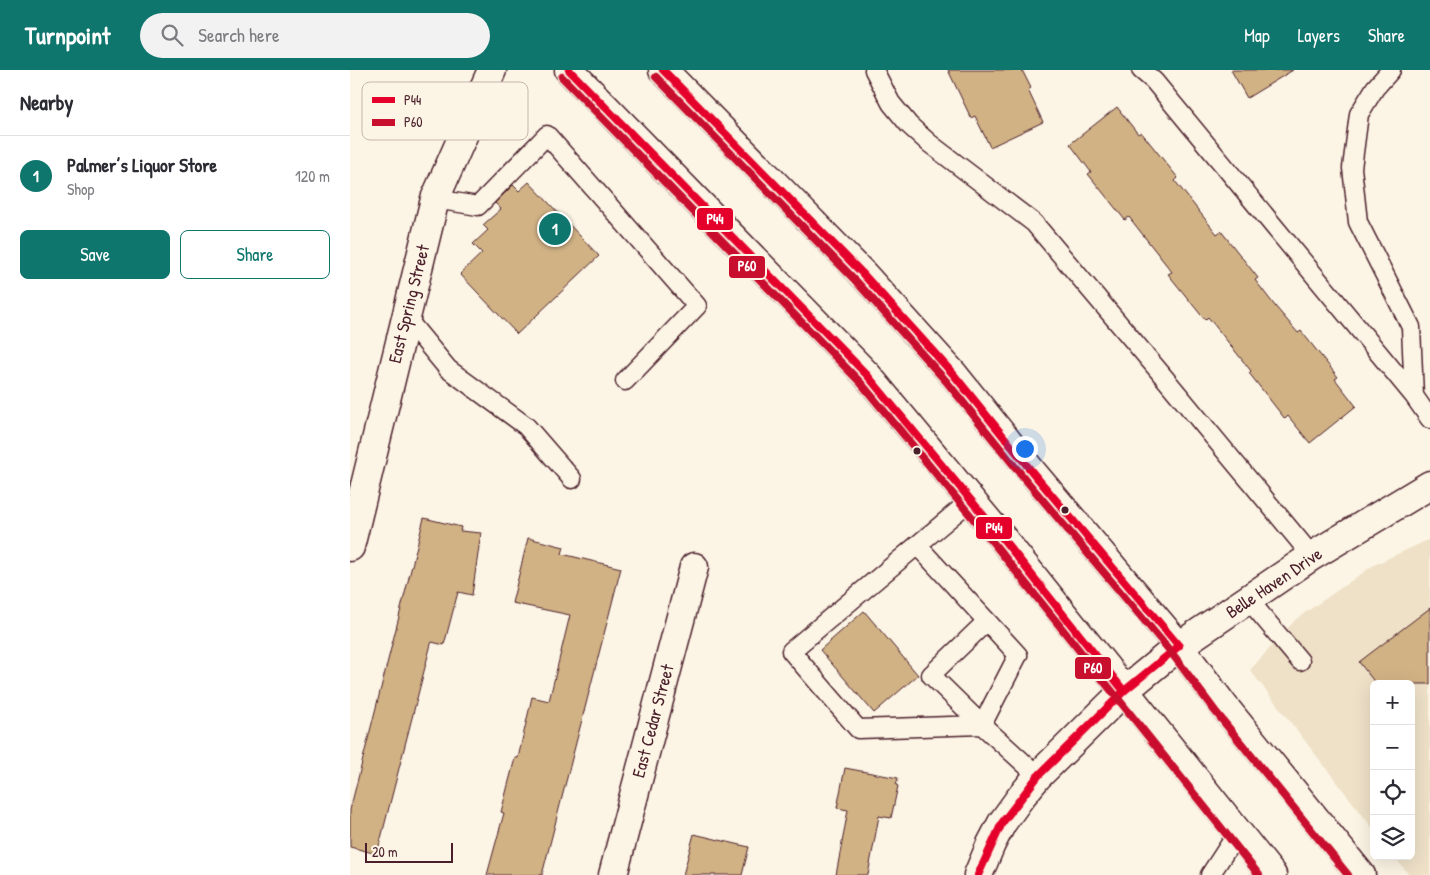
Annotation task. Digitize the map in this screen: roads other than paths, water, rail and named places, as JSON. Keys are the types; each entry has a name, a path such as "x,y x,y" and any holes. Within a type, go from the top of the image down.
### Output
{"main road":[{"name":"East Spring Street","path":"487,82 492,70"},
{"path":"569,70 868,375 971,500 1272,875"},
{"path":"663,70 862,272 954,375 1033,473 1179,646 1216,696 1360,875"},
{"name":"East Spring Street","path":"350,547 435,199 461,140"},
{"name":"Belle Haven Drive","path":"978,875 1002,823 1038,776 1124,691 1179,646 1312,556 1430,485"},
{"name":"East Cedar Street","path":"612,875 694,567"}],"lane":[{"path":"874,70 891,103 909,125 929,143 1034,223 1312,556"},
{"path":"1141,70 1154,82 1414,396 1430,419"},
{"path":"1391,70 1375,88 1359,114 1352,168 1358,222 1411,327 1414,396"},
{"path":"435,199 478,206 547,135 697,306 625,381"},
{"path":"406,318 448,370 526,426 572,479"},
{"path":"971,500 791,651 858,728 982,725"},
{"path":"917,545 1018,655 982,725"},
{"path":"1248,600 1300,661"},
{"path":"987,621 931,675 1038,776"},
{"path":"1210,875 1238,832"}],"place":[{"name":"Palmer’s Liquor Store","path":"555,229"}]}
